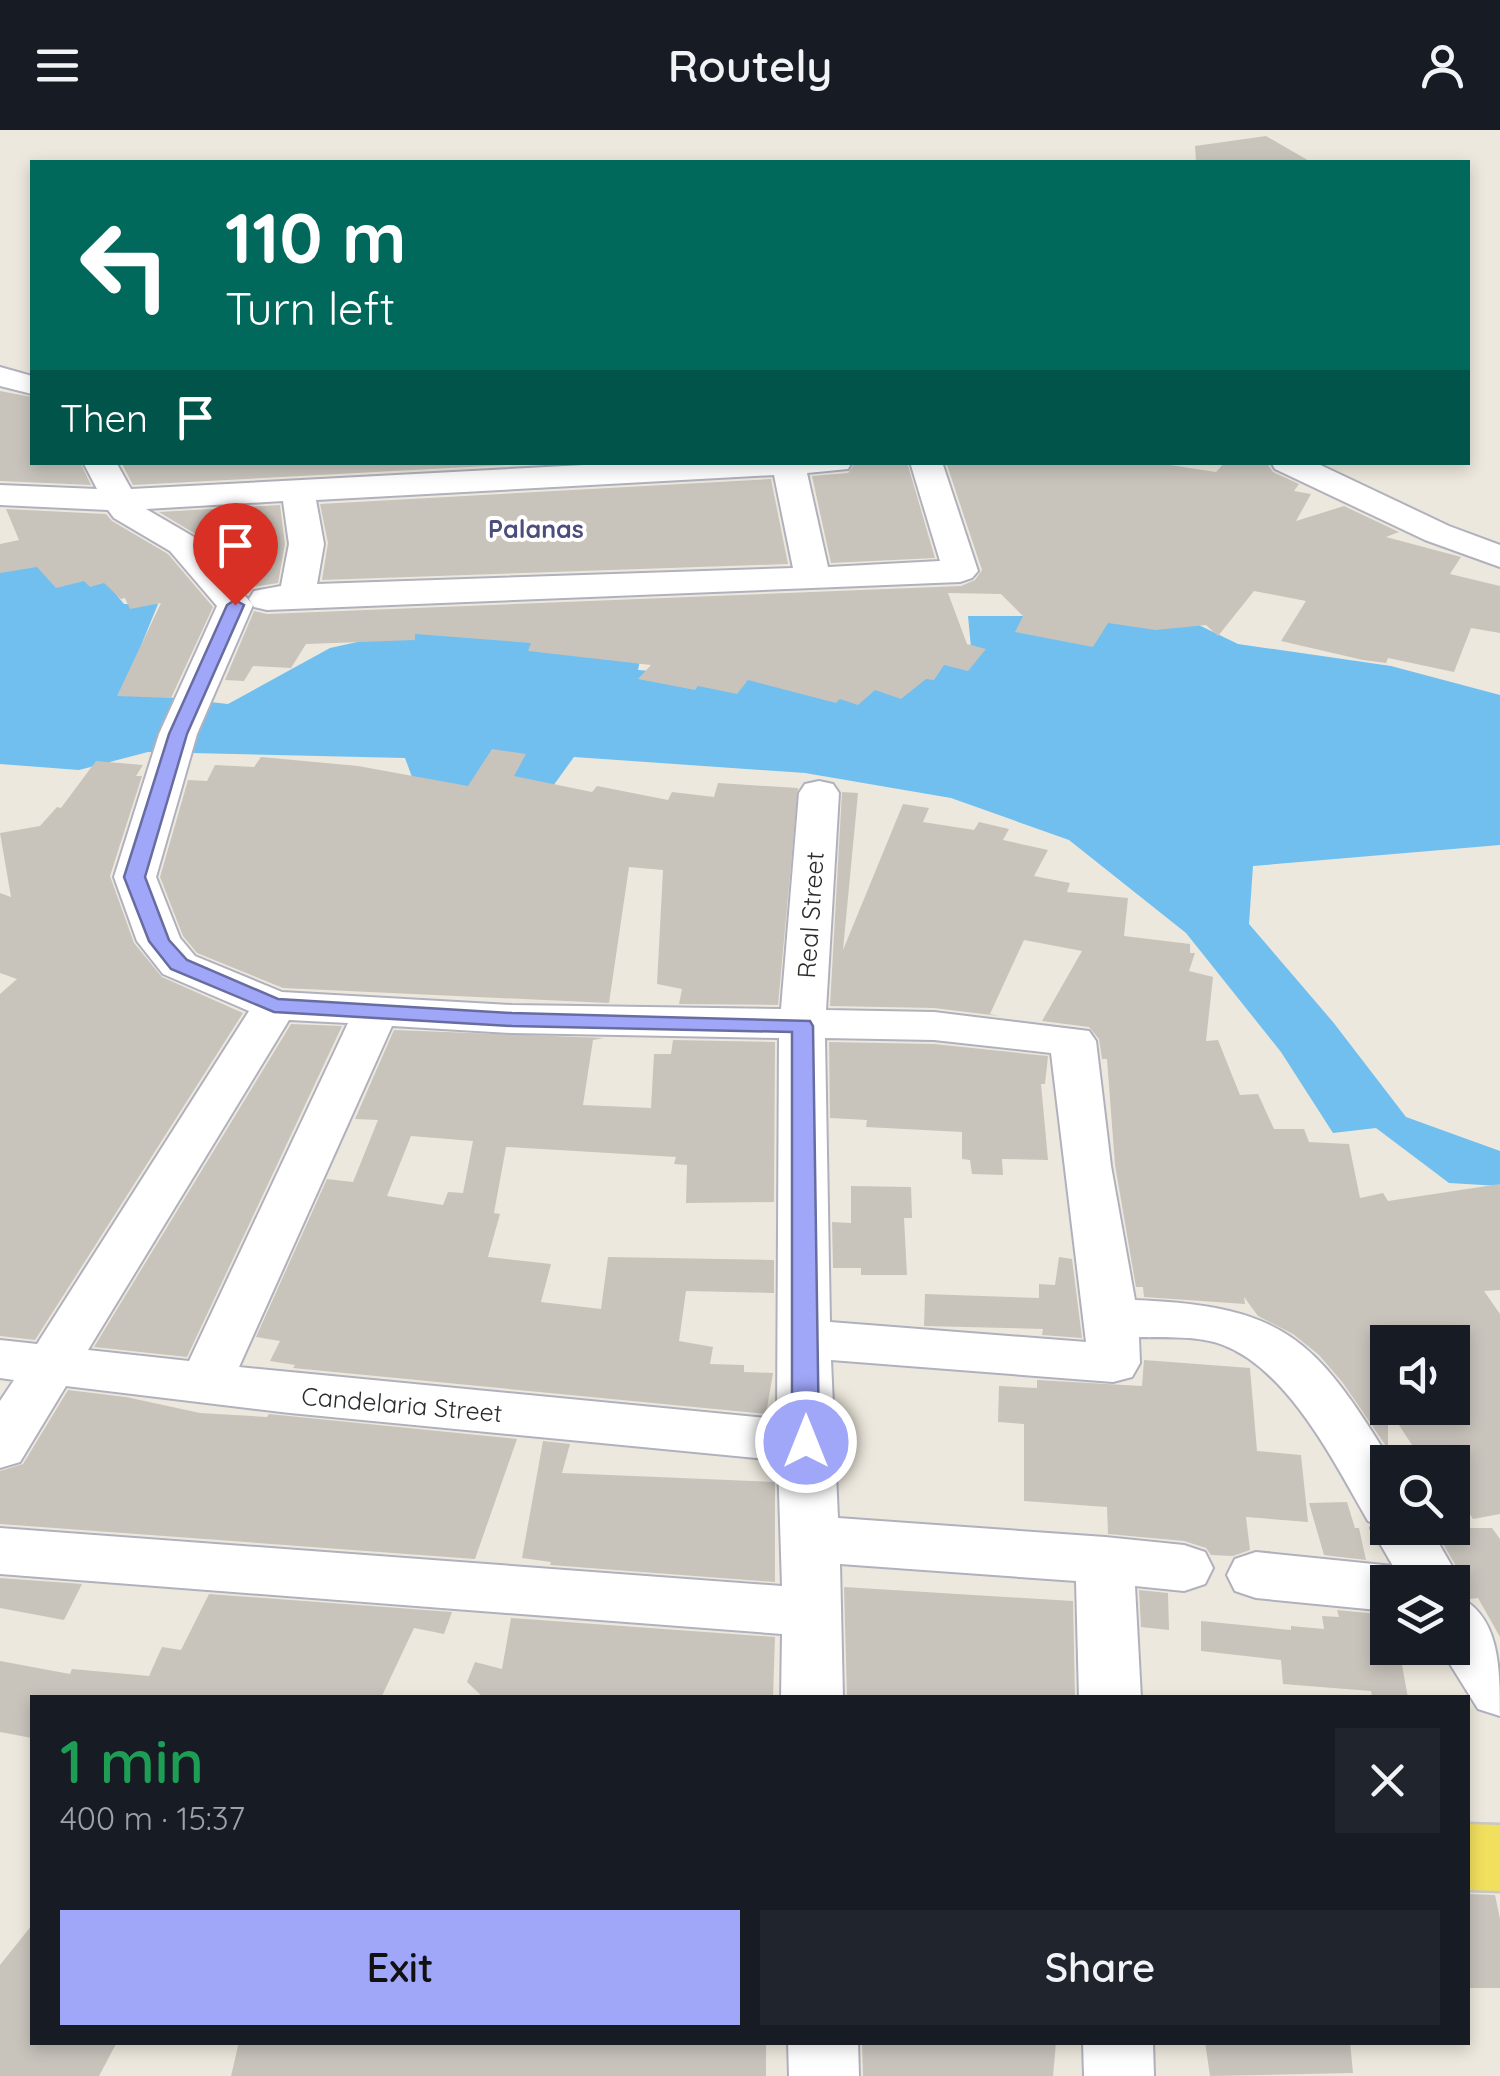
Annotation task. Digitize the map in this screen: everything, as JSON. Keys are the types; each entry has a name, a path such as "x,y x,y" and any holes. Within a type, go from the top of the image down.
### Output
{"main road":[{"path":"1470,1857 1500,1858"}],"street":[{"path":"0,376 30,384"},
{"path":"101,465 126,511 182,544 207,568 235,605"},
{"path":"0,495 120,500 801,465"},
{"path":"235,605 296,595 960,571 927,465"},
{"path":"1293,465 1437,533 1500,557"},
{"path":"789,466 813,578"},
{"path":"296,492 309,543 296,595"},
{"path":"235,605 196,688 164,772 134,877 159,941 179,965 274,1005 375,1013 802,1026 934,1026 1073,1041 1087,1166 1112,1318 1113,1363 805,1339"},
{"name":"Real Street","path":"812,1695 802,1026 819,793"},
{"path":"0,1448 25,1362 274,1005"},
{"path":"205,1384 375,1013"},
{"path":"1112,1318 1233,1327 1270,1345 1351,1442 1370,1475"},
{"name":"Candelaria Street","path":"25,1362 205,1384 806,1442"},
{"path":"811,1539 1184,1568"},
{"path":"0,1551 810,1612"},
{"path":"1105,1560 1110,1695"},
{"path":"1256,1574 1370,1586"},
{"path":"1470,1643 1500,1691"},
{"path":"822,2045 824,2076"},
{"path":"1118,2045 1119,2076"}],"water":[{"path":"62,528 124,604 158,604 122,692 228,704 330,648 476,616 645,636 638,670 800,683 909,672 972,658 968,616 1180,616 1238,644 1391,666 1500,695 1500,845 1253,866 1249,924 1333,1022 1406,1117 1500,1151 1500,1186 1449,1183 1376,1128 1333,1133 1281,1052 1186,933 1069,840 951,798 805,773 574,757 545,797 415,785 405,758 148,752 79,770 0,764 0,568"}],"building":[{"path":"1266,136 1308,160 1196,160 1195,146"},
{"path":"0,391 30,397 30,465 81,465 91,485 0,481"},
{"path":"123,465 505,465 133,485"},
{"path":"854,465 908,465 935,558 831,563 812,476 848,473"},
{"path":"947,465 1170,465 1216,472 1222,465 1268,465 1273,472 1299,484 1294,491 1311,494 1296,521 1344,506 1399,532 1386,537 1461,557 1450,574 1500,586 1500,633 1471,628 1454,672 1388,658 1386,663 1363,660 1281,641 1306,601 1254,591 1218,636 1206,625 1156,630 1108,623 1093,647 1015,632 1023,616 1001,594 948,593 967,644 986,649 968,671 944,665 934,680 926,679 901,699 875,690 858,705 748,680 737,694 698,686 695,690 638,679 651,665 528,651 531,643 415,634 415,640 306,644 291,668 253,666 244,681 225,680 254,611 267,614 961,586 975,580 982,570"},
{"path":"771,479 788,564 322,580 328,543 320,504"},
{"path":"280,505 285,544 278,583 253,587 248,594 197,535 159,512"},
{"path":"6,509 106,514 168,554 213,607 171,698 117,696 161,603 130,609 125,598 121,599 104,583 90,587 84,581 56,588 37,567 0,573 0,544 19,540"},
{"path":"492,749 526,754 514,776 592,792 597,786 668,800 672,792 714,797 718,783 798,788 778,1005 679,1004 682,989 657,984 663,870 629,867 609,1003 283,988 197,953 183,936 160,877 188,780 207,781 215,765 254,767 261,757 358,766 468,786"},
{"path":"96,761 143,765 136,776 142,776 110,876 134,943 162,977 243,1013 35,1340 0,1336 0,994 17,979 0,973 0,893 11,897 0,833 40,826 57,807 61,808"},
{"path":"842,792 858,793 843,950 903,804 929,808 923,822 974,830 979,822 1009,829 1003,840 1048,850 1034,876 1070,883 1067,892 1128,898 1124,936 1190,944 1190,953 1195,953 1189,971 1213,977 1206,1041 1218,1040 1240,1095 1258,1094 1274,1129 1304,1129 1309,1142 1349,1144 1360,1198 1383,1193 1388,1201 1500,1184 1500,1290 1484,1291 1500,1314 1500,1514 1473,1519 1470,1514 1470,1445 1412,1445 1399,1425 1470,1425 1470,1325 1370,1325 1370,1423 1319,1355 1293,1334 1258,1316 1244,1297 1245,1304 1144,1297 1143,1287 1136,1287 1115,1165 1107,1059 1102,1059 1099,1039 1089,1027 1042,1021 1082,951 1024,940 990,1014 999,1016 934,1008 830,1006"},
{"path":"291,1024 342,1026 187,1357 94,1347"},
{"path":"394,1030 604,1038 593,1040 583,1105 651,1108 654,1054 671,1054 673,1040 775,1042 774,1202 686,1203 687,1165 674,1164 676,1157 506,1147 494,1213 500,1214 488,1257 551,1264 541,1302 601,1309 608,1257 774,1260 774,1293 686,1291 679,1341 713,1347 710,1364 744,1365 744,1372 773,1373 766,1414 293,1368 295,1365 270,1361 280,1341 256,1337 327,1179 353,1182 378,1120 355,1119","holes":["411,1136 473,1141 463,1193 448,1192 443,1205 387,1196"]},
{"path":"829,1042 934,1044 1048,1056 1045,1084 1041,1084 1048,1160 1002,1159 1003,1175 972,1174 970,1160 962,1159 962,1132 866,1127 867,1120 830,1118"},
{"path":"851,1186 911,1187 912,1218 904,1218 907,1275 861,1275 861,1268 833,1268 832,1222 851,1223"},
{"path":"1059,1257 1072,1259 1082,1338 1042,1335 1043,1329 924,1326 925,1294 1039,1298 1039,1284 1055,1285"},
{"path":"1144,1360 1250,1368 1257,1451 1301,1455 1308,1522 1246,1517 1250,1550 1233,1556 1211,1555 1206,1548 1184,1541 1108,1534 1107,1507 1024,1501 1024,1424 998,1422 999,1386 1037,1388 1037,1380 1142,1386"},
{"path":"68,1390 126,1397 200,1413 267,1417 269,1414 517,1439 475,1559 0,1524 0,1471 23,1464"},
{"path":"1372,1425 1388,1425 1385,1445"},
{"path":"543,1441 570,1444 562,1473 775,1482 775,1582 550,1565 551,1562 522,1558"},
{"path":"1347,1502 1355,1528 1359,1528 1366,1560 1324,1555 1309,1503"},
{"path":"1470,1528 1492,1528 1500,1539 1500,1637 1478,1598 1470,1599 1470,1565 1455,1565 1444,1545 1470,1545"},
{"path":"0,1578 82,1584 64,1620 0,1608"},
{"path":"844,1587 1073,1601 1075,1695 847,1695"},
{"path":"1139,1590 1168,1593 1169,1630 1141,1627"},
{"path":"209,1594 452,1612 444,1634 414,1628 382,1695 30,1695 30,1738 0,1732 0,1661 70,1674 72,1669 149,1676 162,1647 181,1650"},
{"path":"1337,1610 1370,1613 1370,1665 1402,1665 1407,1695 1372,1695 1371,1691 1283,1684 1281,1660 1201,1651 1201,1621 1291,1630 1291,1626 1324,1629 1322,1616 1339,1617"},
{"path":"511,1618 775,1637 773,1695 481,1695 467,1682 475,1662 502,1669"},
{"path":"1470,1894 1495,1895 1500,1919 1500,1988 1470,1988"},
{"path":"30,1928 30,2045 115,2045 99,2076 0,2076 0,1965"},
{"path":"238,2045 766,2045 766,2076 231,2076"},
{"path":"862,2045 1056,2045 1053,2076 863,2076"},
{"path":"1205,2045 1350,2045 1353,2073 1210,2076"}],"district":[{"name":"Palanas","path":"536,528"}],"route":[{"path":"235,605 178,734 134,877 159,941 179,965 274,1005 512,1019 802,1026 806,1442"}]}
